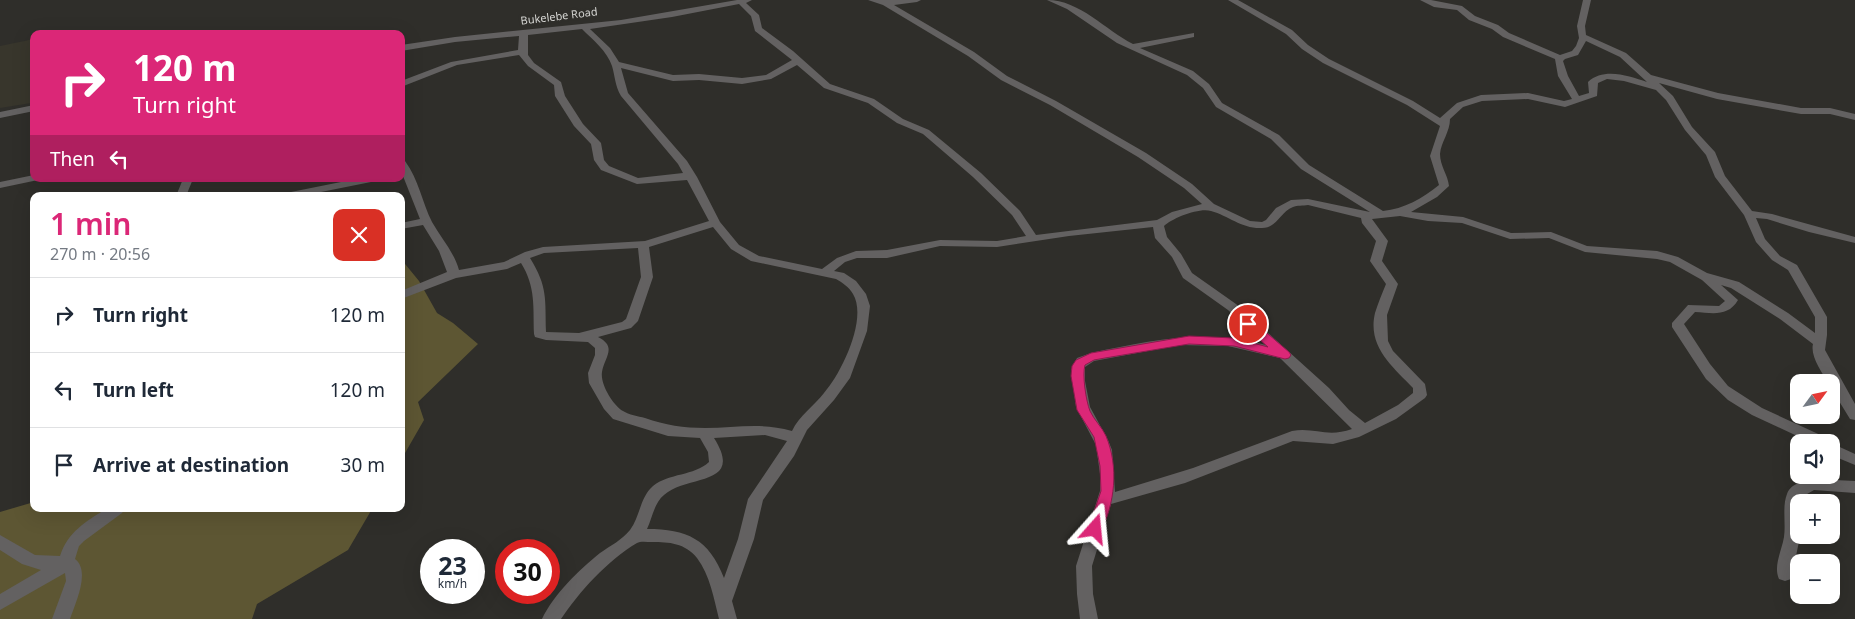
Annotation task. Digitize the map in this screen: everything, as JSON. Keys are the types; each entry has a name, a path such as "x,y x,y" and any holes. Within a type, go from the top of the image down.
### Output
{"street":[{"path":"872,0 883,2 918,0"},
{"path":"1051,0 1070,7 1132,47 1190,73 1206,86 1219,105 1275,137 1306,167 1380,214"},
{"path":"1232,0 1290,32 1305,47 1326,61 1418,108 1446,125"},
{"path":"1424,0 1459,8 1472,18 1495,27 1506,35 1560,58 1575,52 1581,46 1583,38 1581,26 1587,0"},
{"path":"744,1 755,15 758,29 827,86 870,101 900,121 926,132 1016,213 1033,238"},
{"name":"Bukelebe Road","path":"405,47 691,12 744,1"},
{"path":"883,2 965,50 1004,78 1053,103 1142,155 1188,186 1210,206 1243,222 1258,226 1270,222 1280,210 1296,201 1322,204 1366,216 1400,213 1470,222 1505,235 1551,235 1585,249 1657,254 1674,259 1703,276 1732,300 1729,306 1719,310 1692,308 1677,325 1718,383 1728,393 1746,405 1806,434"},
{"path":"583,26 607,51 616,64 620,86 624,94 678,157 692,177 715,223 729,241 752,258 840,276 852,284 864,301 863,319 851,361 829,397 801,427 789,452 756,500 746,539 723,602"},
{"path":"524,33 523,52 531,63 558,84 560,96 579,126 596,143 599,160 604,168 637,181 678,176 692,177"},
{"path":"1132,47 1191,35"},
{"path":"1583,38 1623,55 1670,98 1688,128 1707,149 1720,177 1749,214 1760,240 1776,258 1793,268 1821,317 1821,335 1818,342 1818,350 1823,362 1855,415"},
{"path":"405,83 422,77 434,70 467,61 523,52"},
{"path":"1560,58 1560,70 1577,100"},
{"path":"616,64 673,78 699,77 742,81 768,77 798,61"},
{"path":"1400,213 1433,195 1444,186 1435,151 1445,133 1446,116 1460,105 1473,100 1521,96 1536,97 1561,104 1594,94 1593,82 1603,77 1621,79 1660,89"},
{"path":"1647,77 1717,96 1801,111 1830,111 1855,117"},
{"path":"0,115 30,109"},
{"path":"405,171 416,189 427,221 449,260 453,274"},
{"path":"0,185 30,179"},
{"path":"306,192 356,182"},
{"path":"825,272 841,260 856,254 887,254 933,244 988,244 1160,223 1182,212 1210,206"},
{"path":"1749,214 1768,216 1813,230 1855,240"},
{"path":"1105,500 1130,495 1254,452 1290,437 1307,434 1331,440 1388,418 1420,395 1421,390 1417,383 1387,353 1382,341 1381,315 1392,284 1389,277 1376,261 1382,241 1368,223 1366,216"},
{"path":"405,225 427,221"},
{"path":"405,293 453,274 507,265 543,250 643,245 715,223"},
{"path":"1160,223 1158,229 1161,238 1177,256 1186,275 1232,307 1324,391 1344,414 1362,429"},
{"path":"578,337 626,325 632,321 647,277 643,245"},
{"path":"523,257 535,276 539,290 541,315 538,330 541,335 594,339 602,347 601,361 595,376 596,383 615,413 668,431 704,433 765,430 796,438"},
{"path":"1703,276 1735,285 1784,316 1818,342"},
{"path":"1089,619 1085,594 1084,566 1108,491 1105,455 1096,429 1083,410 1077,376 1080,362 1105,354 1189,340 1234,342 1285,355"},
{"path":"551,619 568,594 578,584 600,563 635,536 644,521 655,494 659,490 673,481 710,470 716,466 716,454 704,433"},
{"path":"1840,452 1855,460"},
{"path":"1785,574 1787,555 1792,538 1794,494 1797,489 1809,484 1855,487"},
{"path":"0,603 48,576 69,558 71,546 77,538 113,512"},
{"path":"635,536 670,537 691,543 708,562 728,619"},
{"path":"0,541 23,558 39,564 65,562 72,566 74,574 61,619"}],"shaded area":[{"path":"30,40 30,103 0,108 0,46"},
{"path":"405,264 419,281 437,313 453,323 478,344 418,402 424,420 405,453"},
{"path":"30,503 30,512 370,512 348,550 257,604 252,619 0,619 0,512"}],"route":[{"path":"1095,529 1108,491 1106,466 1104,448 1100,437 1083,410 1077,376 1080,362 1105,354 1189,340 1234,342 1285,355 1248,324"}]}
